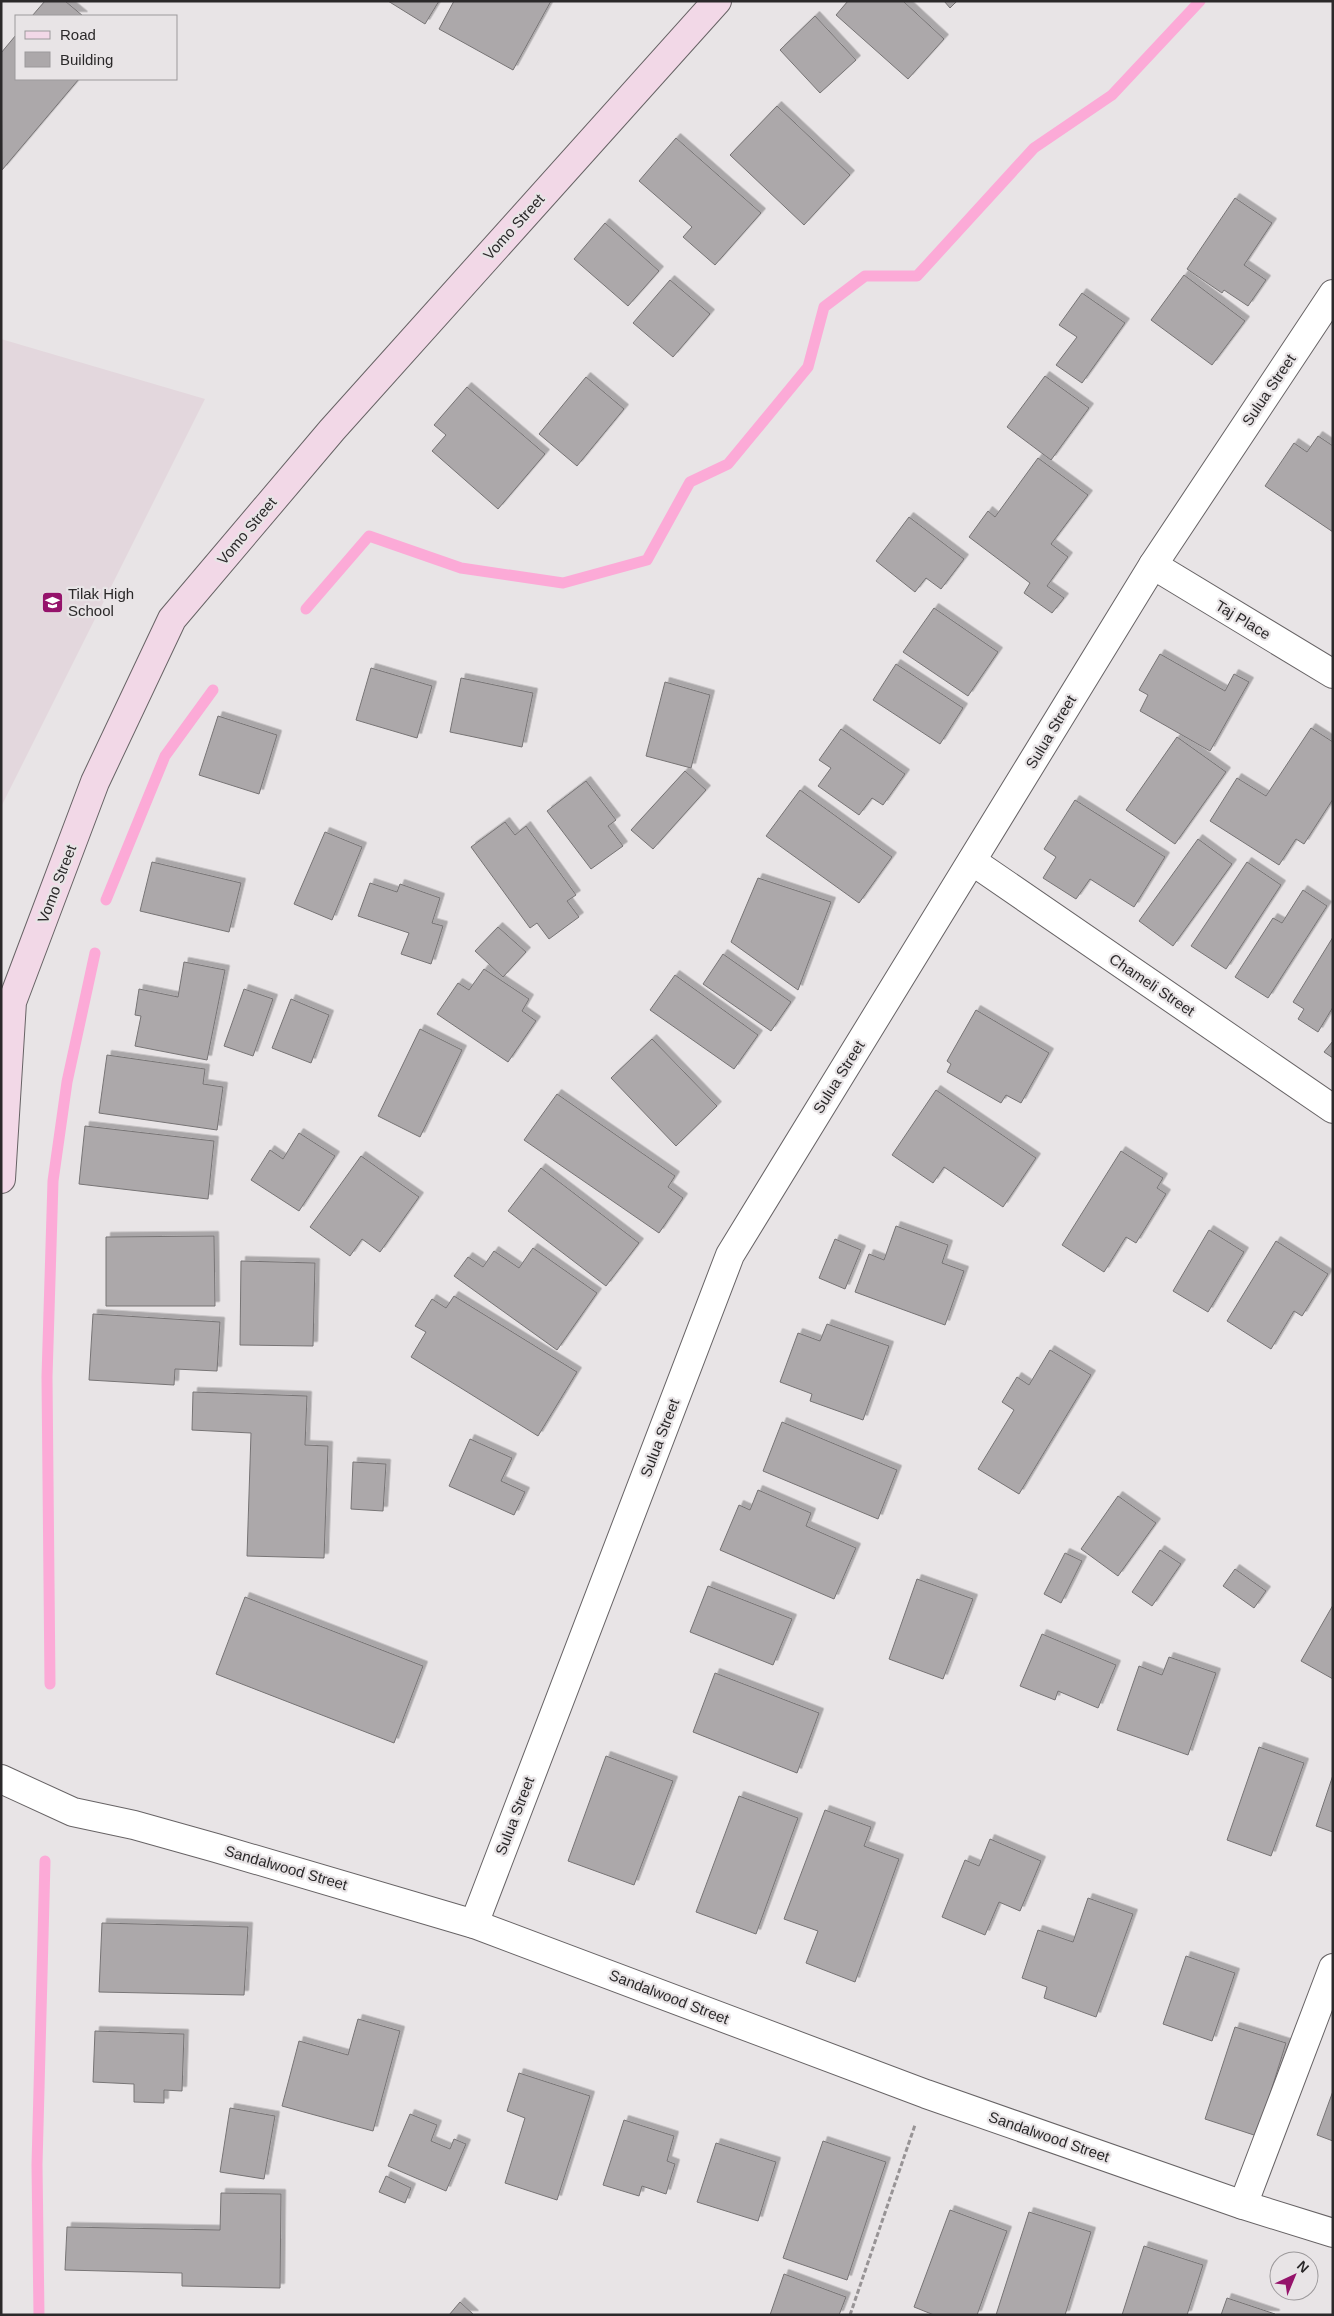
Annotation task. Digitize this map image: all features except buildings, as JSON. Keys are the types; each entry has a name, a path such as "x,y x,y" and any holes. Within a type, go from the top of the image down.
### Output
{"main road":[{"name":"Vomo Street","path":"1,1179 7,1001 95,782 172,619 332,430 717,1"}],"street":[{"name":"Sulua Street","path":"474,1924 730,1255 1153,565 1333,294"},
{"name":"Taj Place","path":"1153,565 1333,674"},
{"name":"Chameli Street","path":"972,861 1333,1109"},
{"name":"Sandalwood Street","path":"1,1779 72,1812 134,1825 474,1924 926,2094 1243,2205 1333,2233"},
{"path":"1243,2205 1333,1968"}],"path":[{"path":"850,2315 926,2094"}],"shaded area":[{"name":"Tilak High School","path":"1,339 205,399 1,807"}],"waterway":[{"path":"306,609 369,536 461,568 563,583 647,560 690,482 728,464 808,367 824,307 865,276 917,276 1034,148 1112,95 1200,1"},
{"path":"106,900 165,756 213,690"},
{"path":"50,1684 47,1377 53,1181 67,1082 95,953"},
{"path":"39,2315 37,2165 45,1861"}],"place":[{"name":"Tilak High School","path":"52,603"}]}
